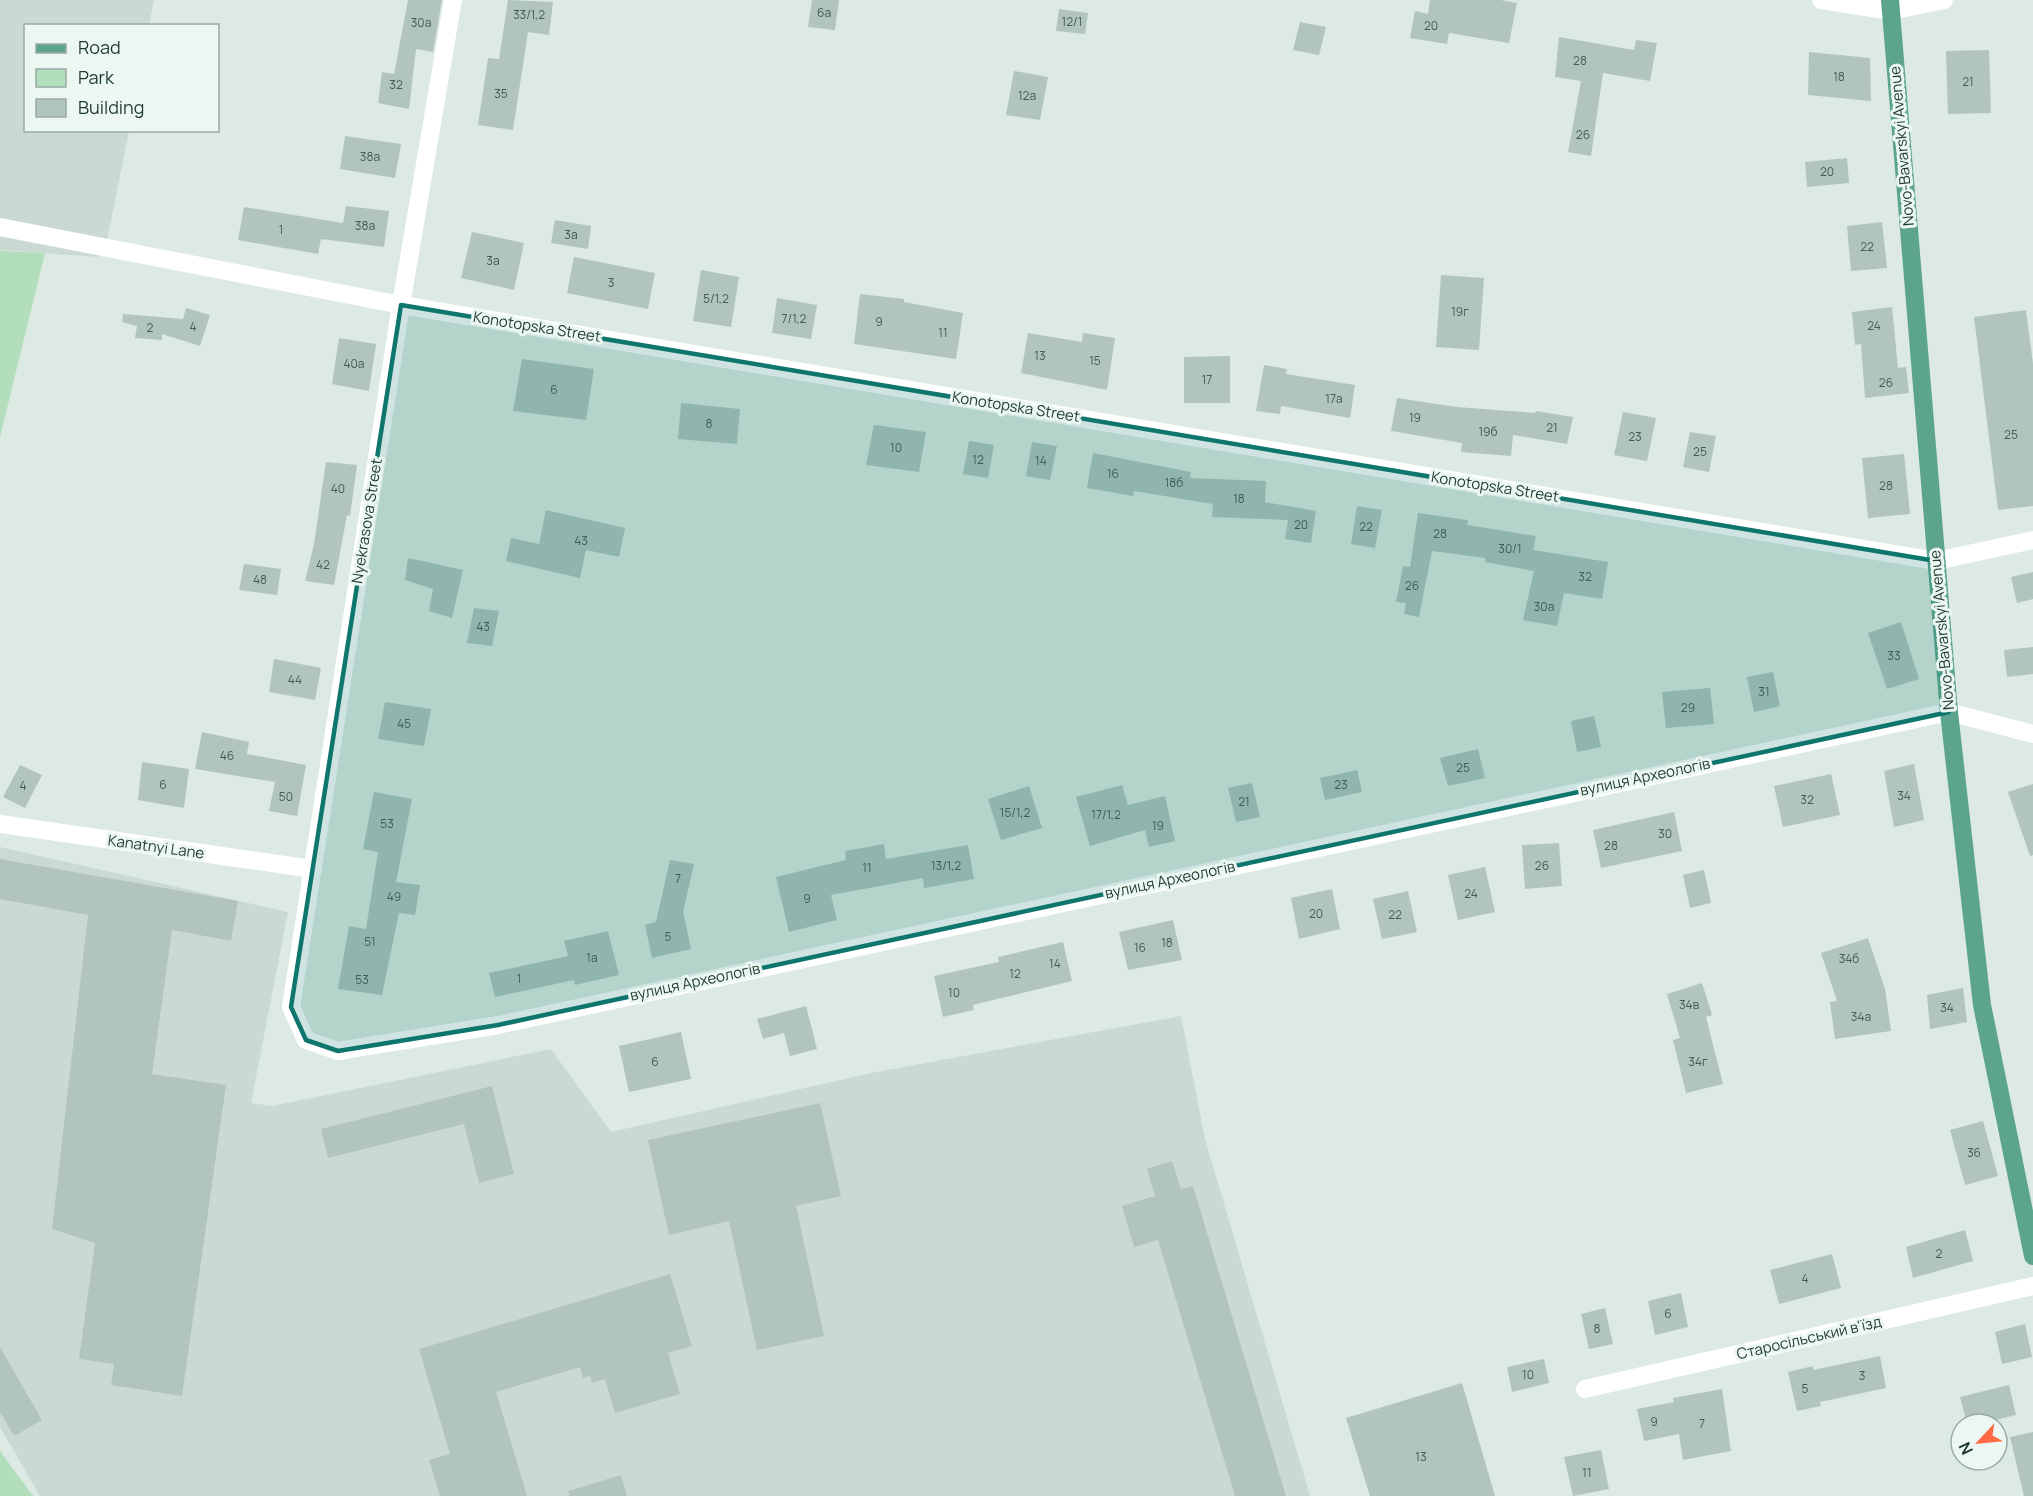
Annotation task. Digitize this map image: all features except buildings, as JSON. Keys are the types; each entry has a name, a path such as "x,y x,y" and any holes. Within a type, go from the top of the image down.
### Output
{"main road":[{"name":"Novo-Bavarskyi Avenue","path":"1890,6 1949,712 1982,1005 2033,1256"}],"street":[{"name":"Nyekrasova Street","path":"306,1040 291,1007 401,305 453,0"},
{"path":"1821,0 1890,6 1944,0"},
{"name":"Konotopska Street","path":"0,227 401,305 1936,561 2033,540"},
{"name":"вулиця Археологів","path":"306,1040 338,1051 498,1025 1949,712 2033,734"},
{"name":"Kanatnyi Lane","path":"0,824 313,869"},
{"name":"Старосільський в'їзд","path":"1585,1389 2033,1286"}],"highlighted area":[{"path":"401,305 1936,561 1949,712 498,1025 338,1051 306,1040 291,1007"}],"shaded area":[{"path":"0,0 154,0 149,24 24,24 24,132 129,132 106,246 98,257 0,250"},
{"path":"0,847 288,912 251,1103 272,1106 551,1049 611,1132 871,1073 1181,1016 1205,1139 1310,1496 40,1496 0,1427"}],"green space":[{"path":"0,251 45,253 0,437"},
{"path":"0,1451 33,1496 0,1496"}]}
